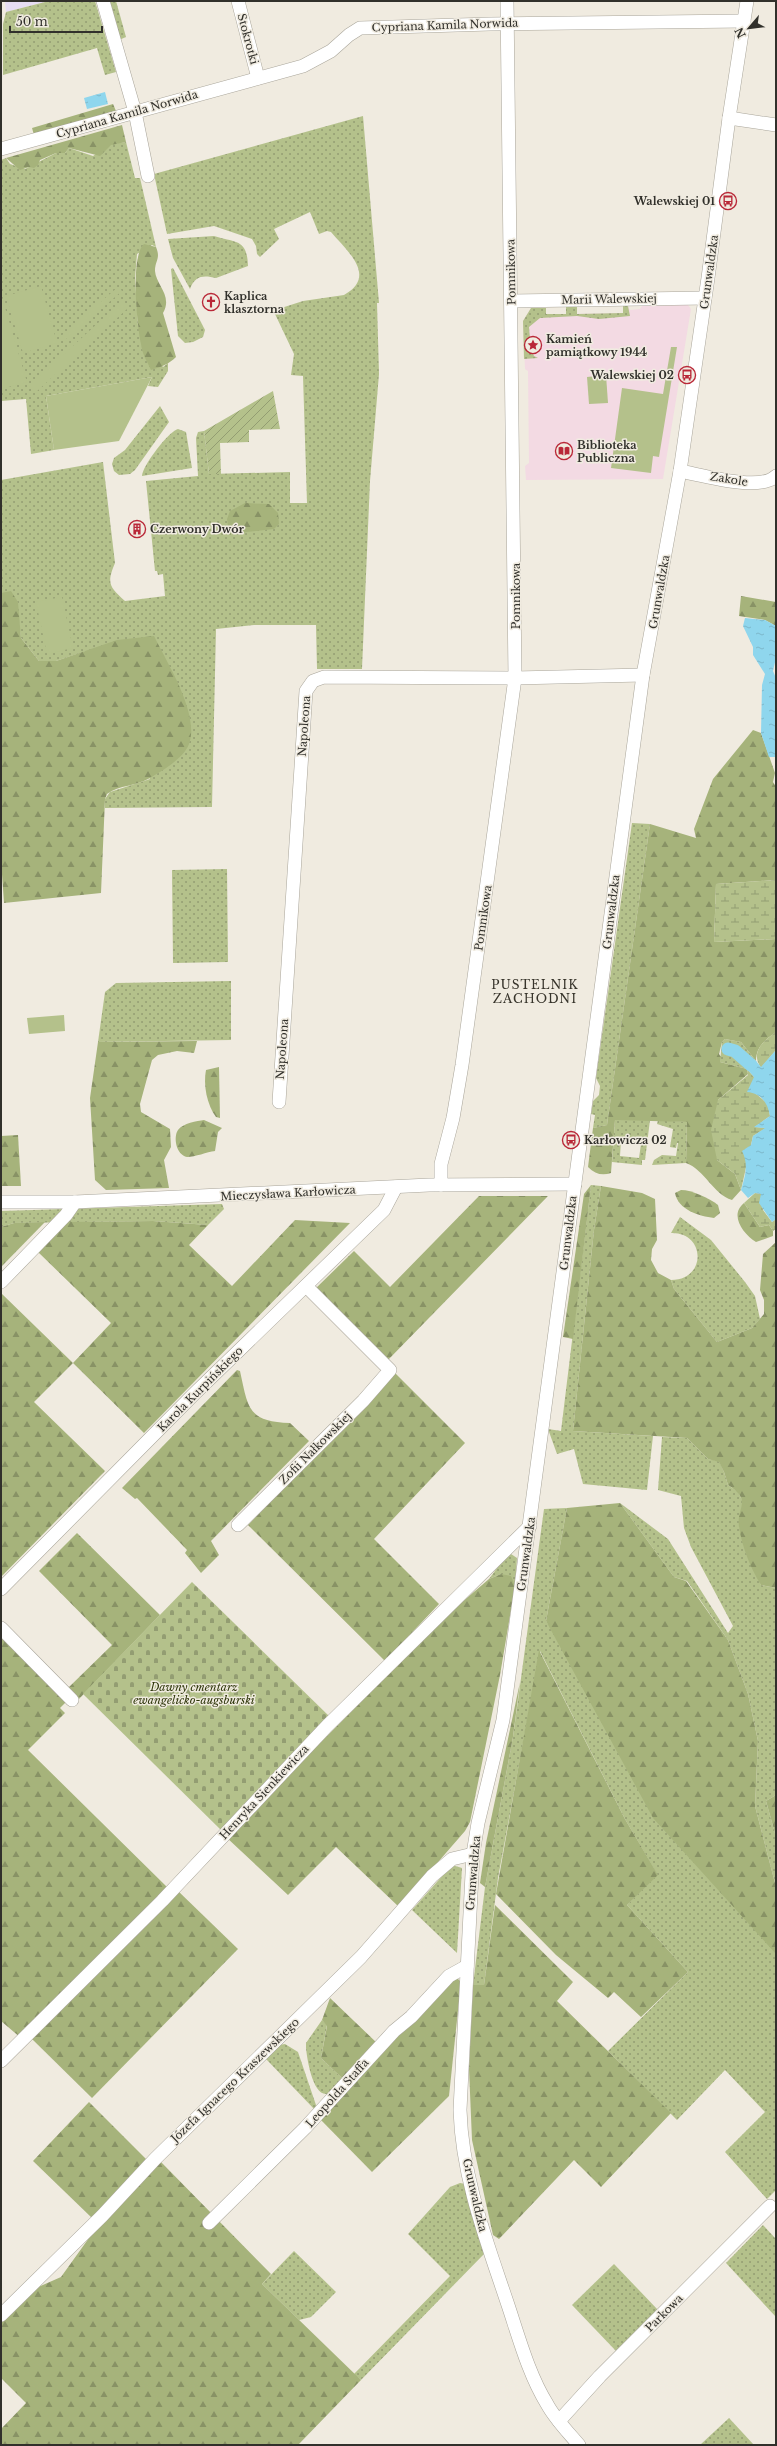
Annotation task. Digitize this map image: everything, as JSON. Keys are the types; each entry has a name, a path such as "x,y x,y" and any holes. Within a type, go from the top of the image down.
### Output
{"street":[{"path":"103,1 135,112 148,176"},
{"name":"Stokrotki","path":"238,1 258,78"},
{"name":"Pomnikowa","path":"441,1185 441,1164 453,1118 462,1065 515,678 508,1"},
{"name":"Grunwaldzka","path":"579,2445 559,2422 536,2384 487,2244 468,2172 460,2110 473,1854 478,1823 503,1720 643,675 680,472 705,298 728,118 747,1"},
{"name":"Cypriana Kamila Norwida","path":"1,150 303,66 320,58 360,28 744,20"},
{"path":"728,118 776,125"},
{"name":"Marii Walewskiej","path":"512,301 705,298"},
{"name":"Zakole","path":"680,472 757,484 772,481 776,476"},
{"name":"Napoleona","path":"279,1102 306,691 314,681 324,677 515,678 643,675"},
{"name":"Mieczysława Karłowicza","path":"1,1202 75,1202 441,1185 575,1184"},
{"name":"Karola Kurpińskiego","path":"1,1589 201,1388 384,1210 396,1187"},
{"path":"1,1282 66,1215 75,1202"},
{"name":"Zofii Nałkowskiej","path":"238,1525 363,1401 390,1370 306,1286"},
{"name":"Henryka Sienkiewicza","path":"1,2061 162,1901 327,1726 530,1526"},
{"path":"1,1628 72,1700"},
{"name":"Józefa Ignacego Kraszewskiego","path":"1,2315 102,2216 160,2153 361,1956 432,1876 452,1860 473,1854"},
{"name":"Leopolda Staffa","path":"209,2223 305,2128 394,2031 411,2017 449,1976 467,1966"},
{"name":"Parkowa","path":"559,2422 600,2376 770,2206"}],"shaded area":[{"path":"5,1 49,1 6,12"},
{"path":"688,305 691,309 663,479 526,480 525,466 529,463 528,371 525,369 523,321 531,308 546,308 546,314 623,313 628,306 630,310 640,309 642,306"}],"green space":[{"path":"49,1 95,1 116,72 105,75 97,48 3,75 3,24 6,12"},
{"path":"108,1 116,1 126,37 119,40"},
{"path":"113,104 116,111 34,135 32,128"},
{"path":"363,116 379,303 377,303 379,374 370,481 362,669 317,669 316,625 254,625 216,629 212,807 105,808 105,799 110,792 150,779 86,651 56,661 39,661 21,638 19,623 1,593 1,480 103,462 115,563 110,581 116,592 125,601 165,596 163,574 158,575 157,571 155,571 146,481 198,476 196,438 198,432 204,431 209,474 290,472 290,503 307,503 303,376 291,375 294,354 275,314 275,310 303,301 344,295 354,288 359,280 359,272 356,264 345,247 331,232 327,231 319,234 310,212 274,229 279,239 260,257 257,254 256,246 252,239 214,226 167,234 154,174"},
{"path":"122,125 126,142 111,145 100,156 69,148 65,153 56,153 40,160 38,165 34,168 29,167 20,170 6,158"},
{"path":"126,142 135,178 140,178 156,247 152,245 137,254 135,278 138,326 163,367 168,363 168,371 158,387 148,386 152,377 46,396 54,450 31,454 26,399 1,401 1,160 6,158 10,164 25,169 56,153 65,153 69,148 93,156 111,144"},
{"path":"214,236 235,241 243,246 246,251 248,266 216,278 208,276 200,277 194,281 190,289 173,258 168,239"},
{"path":"144,244 156,247 158,257 155,271 165,296 166,307 163,313 176,357 171,362 151,370 142,348 136,308 137,262"},
{"path":"173,268 205,330 203,337 193,342 185,343 178,336 171,269"},
{"path":"41,286 57,343 23,353 6,296"},
{"path":"118,287 122,291 65,340 61,336"},
{"path":"1,294 27,382 1,389"},
{"path":"121,302 127,309 35,393 29,386"},
{"path":"566,304 577,304 577,314 623,313 623,306 628,306 630,316 599,319 577,316 540,318 529,327 530,339 528,339 529,351 532,351 534,356 538,358 524,359 523,321 531,308 546,308 546,314 566,314"},
{"path":"671,347 677,347 659,457 653,456 651,473 611,468 622,388 663,394"},
{"path":"606,375 608,403 589,404 587,377"},
{"path":"152,377 119,441 54,450 46,396"},
{"path":"273,391 280,429 249,430 249,442 220,443 221,474 209,474 204,431"},
{"path":"160,406 169,422 135,470 130,474 119,475 114,471 112,464 114,458 125,450"},
{"path":"178,429 186,432 192,468 142,476 143,471 151,457 163,442"},
{"path":"245,503 269,504 278,513 279,524 274,529 237,533 228,526 227,519 230,511"},
{"path":"11,591 18,602 21,638 39,661 56,661 117,640 154,636 174,674 186,704 190,718 191,732 189,744 178,759 145,781 117,789 107,794 105,799 101,893 4,903 1,860 1,593"},
{"path":"741,596 776,602 776,626 765,620 739,616"},
{"path":"62,597 73,648 47,654 36,602"},
{"path":"753,730 761,733 775,773 773,782 776,787 776,880 716,884 714,942 776,939 776,1032 759,1048 756,1061 741,1042 725,1039 722,1042 719,1054 721,1057 720,1062 747,1069 748,1074 718,1100 717,1160 735,1174 741,1190 732,1200 719,1193 699,1171 686,1163 687,1122 615,1120 611,1173 599,1174 588,1167 593,1128 607,1125 650,824 696,838 694,829 713,779"},
{"path":"632,823 650,824 607,1125 593,1128 595,1115 591,1114 593,1101 599,1095 600,1086 596,1078"},
{"path":"227,869 228,962 173,963 172,870"},
{"path":"776,880 776,939 714,942 716,884"},
{"path":"231,981 231,1040 98,1042 105,992 116,983"},
{"path":"64,1015 65,1031 29,1034 27,1018"},
{"path":"776,1032 776,1050 761,1068 758,1062 757,1052 763,1043"},
{"path":"725,1039 741,1042 756,1061 747,1069 720,1062 722,1042"},
{"path":"197,1041 194,1053 177,1051 158,1055 152,1060 140,1104 141,1112 170,1129 171,1147 164,1160 169,1188 106,1190 95,1180 90,1098 98,1042"},
{"path":"219,1067 220,1118 216,1117 210,1107 206,1095 205,1082 206,1070"},
{"path":"747,1069 754,1077 755,1093 768,1104 770,1116 755,1127 766,1128 753,1136 741,1190 735,1174 717,1160 711,1130 718,1100 748,1075"},
{"path":"204,1120 222,1128 218,1132 215,1151 190,1157 183,1156 176,1145 176,1133 180,1128 187,1124"},
{"path":"615,1120 650,1120 645,1160 642,1160 642,1165 612,1162","holes":["621,1141 641,1144 639,1158 620,1156"]},
{"path":"658,1120 687,1122 686,1163 652,1165 654,1160 662,1155 676,1156 678,1143 676,1148 670,1147 673,1129 657,1124"},
{"path":"18,1135 21,1186 1,1186 1,1136"},
{"path":"591,1185 601,1186 594,1230 573,1431 653,1436 647,1490 583,1484 574,1449 557,1454 548,1429 561,1431"},
{"path":"591,1185 573,1339 563,1337 584,1194"},
{"path":"601,1186 642,1193 655,1199 657,1240 652,1249 651,1260 658,1273 671,1280 674,1289 717,1342 752,1328 764,1314 764,1300 760,1290 763,1254 776,1242 776,1588 761,1585 750,1565 742,1542 739,1527 742,1500 736,1491 728,1485 719,1462 708,1459 687,1438 573,1431 594,1230"},
{"path":"681,1190 695,1193 710,1200 718,1205 720,1213 714,1218 702,1216 690,1211 680,1204 677,1199 675,1193"},
{"path":"755,1193 761,1194 763,1210 772,1222 776,1219 776,1229 773,1231 769,1225 760,1227 744,1203"},
{"path":"479,1196 548,1196 387,1361 314,1290 354,1251 390,1287"},
{"path":"744,1203 760,1227 769,1225 773,1231 773,1236 756,1242 751,1239 743,1229 738,1219 738,1213"},
{"path":"222,1204 224,1209 208,1225 153,1221 14,1223 1,1227 1,1211"},
{"path":"680,1217 711,1240 755,1296 760,1319 752,1328 717,1342 674,1289 671,1280 683,1278 691,1273 696,1265 698,1256 696,1247 691,1240 683,1235 671,1233"},
{"path":"295,1220 350,1223 144,1433 73,1363 111,1323 37,1251 65,1222 153,1221 208,1225 189,1245 232,1286"},
{"path":"45,1222 1,1267 1,1227 14,1223"},
{"path":"1,1293 73,1363 34,1402 105,1471 1,1577"},
{"path":"237,1370 240,1371 248,1403 258,1416 266,1420 290,1423 309,1441 211,1541 219,1555 201,1573 185,1553 187,1550 137,1498 135,1499 122,1488"},
{"path":"395,1373 465,1443 374,1539 439,1604 385,1661 248,1525"},
{"path":"662,1437 687,1438 708,1459 719,1461 728,1485 738,1492 744,1504 739,1526 761,1585 776,1588 776,1795 766,1801 776,1837 776,1887 755,1806 758,1741 748,1694 728,1640 687,1581 674,1577 620,1503 668,1539 728,1633 733,1626 691,1547 684,1528 681,1496 658,1490"},
{"path":"620,1503 674,1577 686,1581 728,1640 748,1694 758,1741 755,1806 776,1887 775,1953 653,1818 546,1621 567,1508"},
{"path":"567,1508 546,1621 776,1952 776,2190 767,2199 725,2152 765,2112 725,2070 677,2120 608,2051 688,1972 627,1905 657,1874 625,1819 540,1651 498,1878 484,1985 473,1985 485,1887 513,1737 544,1509"},
{"path":"77,1533 160,1615 78,1700 67,1689 112,1645 39,1571"},
{"path":"511,1554 517,1558 515,1586 501,1574 489,1579 506,1556"},
{"path":"501,1574 511,1576 515,1586 500,1675 470,1822 465,1831 399,1907 336,1847 288,1895 226,1837 454,1609 489,1579"},
{"name":"Dawny cmentarz ewangelicko-augsburski","path":"192,1582 330,1717 222,1831 83,1694"},
{"path":"1,1633 68,1700 60,1708 65,1713 28,1750 167,1887 21,2038 1,2021"},
{"path":"539,1650 625,1819 658,1875 627,1905 688,1972 641,2017 614,1992 608,1998 556,1955 496,1894"},
{"path":"520,1682 513,1737 485,1887 480,1883 486,1843"},
{"path":"776,1795 776,1837 766,1801"},
{"path":"452,1865 462,1868 457,1953 412,1910"},
{"path":"177,1890 238,1949 92,2098 32,2039"},
{"path":"495,1905 573,1982 557,2001 671,2113 601,2187 574,2160 499,2239 493,2235 472,2140 469,2069 473,1985 484,1985"},
{"path":"457,1978 461,1982 449,2096 372,2172 319,2118 449,1983"},
{"path":"330,1998 378,2044 344,2080 321,2058 327,2026 322,2020"},
{"path":"322,2020 327,2025 321,2058 344,2080 332,2092 324,2094 319,2091 315,2085 306,2048 306,2043"},
{"path":"285,2044 298,2052 317,2108 316,2111 266,2059 279,2045"},
{"path":"89,2102 148,2161 92,2218 33,2161"},
{"path":"161,2162 271,2274 262,2284 361,2380 298,2445 1,2445 1,2429 26,2403 1,2378 1,2323 36,2288 61,2277 94,2231"},
{"path":"460,2183 466,2184 484,2254 361,2380 354,2374 450,2276 408,2234 450,2187"},
{"path":"763,2225 776,2239 776,2317 726,2263"},
{"path":"294,2251 336,2292 311,2317 299,2320 262,2284"},
{"path":"614,2264 658,2310 616,2351 572,2305"},
{"path":"729,2418 754,2445 700,2445"}],"water":[{"path":"105,92 108,104 87,109 84,98"},
{"path":"745,618 765,620 776,626 776,658 773,671 776,678 776,757 769,757 761,733 762,685 765,674 753,655 753,647 743,626"},
{"path":"776,1050 776,1219 772,1222 759,1203 761,1194 755,1193 748,1198 741,1190 746,1166 742,1151 751,1145 753,1136 765,1128 754,1127 770,1116 766,1103 756,1094 747,1092 754,1077 747,1069 756,1061 761,1067"}],"waterway":[{"path":"728,1049 735,1051 751,1065"}],"place":[{"name":"Walewskiej 01","path":"728,201"},
{"name":"Kaplica klasztorna","path":"211,302"},
{"name":"Kamień pamiątkowy 1944","path":"533,345"},
{"name":"Walewskiej 02","path":"687,375"},
{"name":"Biblioteka Publiczna","path":"564,451"},
{"name":"Czerwony Dwór","path":"137,529"},
{"name":"Karłowicza 02","path":"571,1140"}],"district":[{"name":"PUSTELNIK ZACHODNI","path":"535,991"}]}
